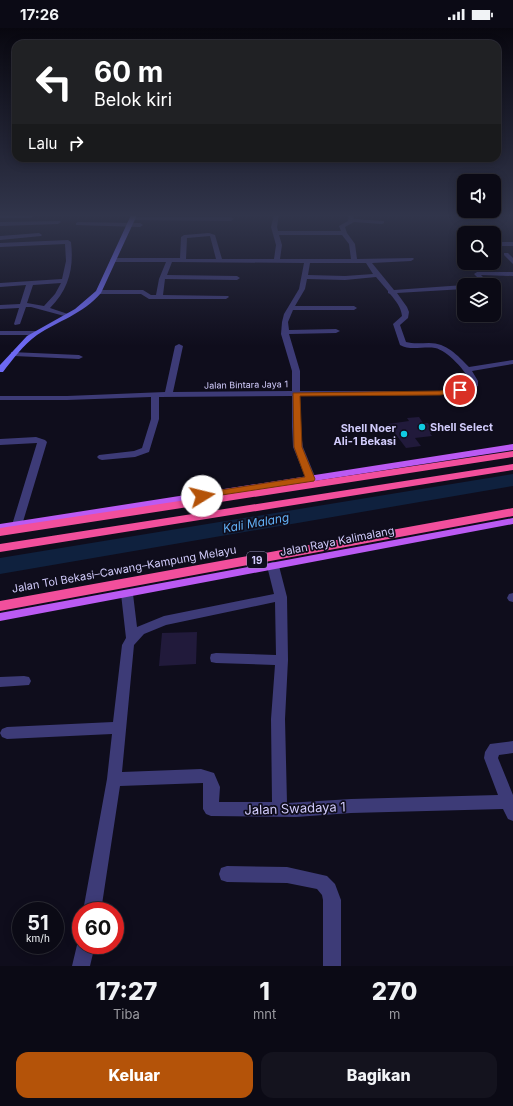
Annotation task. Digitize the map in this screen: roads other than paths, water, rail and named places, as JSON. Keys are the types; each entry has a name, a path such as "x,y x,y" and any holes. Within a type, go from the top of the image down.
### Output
{"highway":[{"path":"0,532 513,454"},
{"path":"0,548 513,467"},
{"name":"Jalan Tol Bekasi–Cawang–Kampung Melayu","path":"0,606 513,512"}],"main road":[{"path":"0,527 513,447"},
{"name":"Jalan Raya Kalimalang","path":"0,617 513,521"}],"street":[{"path":"45,309 55,301 66,281 69,259"},
{"path":"0,370 35,334 85,306 99,292 113,260 368,261 411,259"},
{"path":"159,297 170,260"},
{"path":"306,261 302,290 287,314 285,332 296,370 298,447 310,479"},
{"name":"Jalan Bintara Jaya 1","path":"0,398 67,398 122,395 168,396 440,393 460,390 476,384 474,379 450,352 443,347 406,345 403,343 396,324 406,317 406,313 400,302 390,292 368,261"},
{"path":"481,278 477,274 512,273"},
{"path":"305,277 345,278 378,275"},
{"path":"164,277 237,278"},
{"path":"0,285 66,281"},
{"path":"17,324 30,283"},
{"path":"390,292 457,287"},
{"path":"99,292 143,292 149,297 226,296"},
{"path":"0,307 24,305 68,315"},
{"path":"292,308 354,308"},
{"path":"285,332 336,331"},
{"path":"0,334 35,334"},
{"path":"168,396 179,346"},
{"path":"14,354 79,357"},
{"path":"466,370 513,362"},
{"path":"102,457 135,454 146,450 155,419 155,396"},
{"path":"0,442 36,440 42,442 17,525"},
{"path":"273,566 281,597 282,660 278,719 280,810"},
{"path":"127,594 132,638"},
{"path":"94,902 114,779 128,645 132,638 140,631 164,621 281,597"},
{"path":"216,658 282,660"},
{"path":"0,682 24,681"},
{"path":"7,733 120,728"},
{"name":"Jalan Swadaya 1","path":"114,779 201,776 209,778 212,787 211,810 322,809 351,806 510,808 491,758 492,752 495,749 513,747"},
{"path":"227,874 287,875 320,882 329,890 332,900 332,966"},
{"path":"81,966 84,954"}],"waterway":[{"name":"Kali Malang","path":"0,566 513,480"}],"place":[{"name":"Shell Select","path":"422,427"},
{"name":"Shell Noer Ali-1 Bekasi","path":"404,434"}]}
